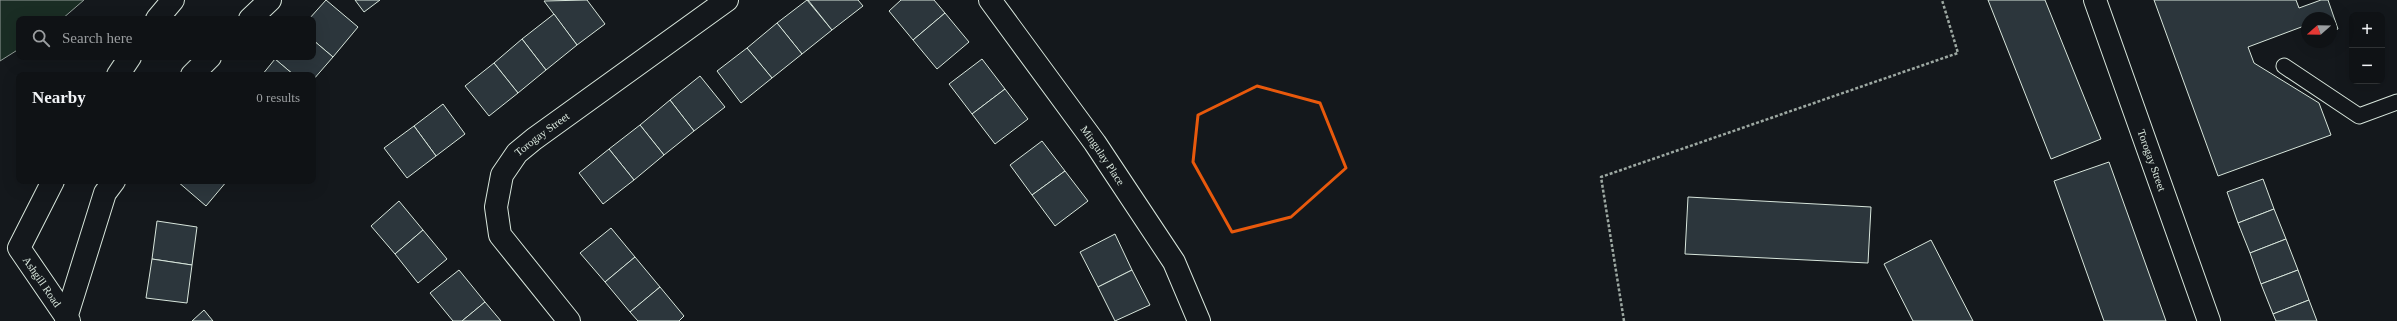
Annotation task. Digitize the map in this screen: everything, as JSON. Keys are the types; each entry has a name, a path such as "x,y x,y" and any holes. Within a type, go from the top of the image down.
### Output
{"street":[{"path":"160,16 173,0"},
{"path":"253,16 270,0"},
{"name":"Torogay Street","path":"569,321 500,234 496,207 502,174 517,153 534,139 727,0"},
{"name":"Mingulay Place","path":"990,0 1094,143 1174,262 1199,321"},
{"name":"Torogay Street","path":"2095,0 2209,321"},
{"path":"120,72 128,60"},
{"path":"195,72 207,60"},
{"name":"Ashgill Road","path":"51,184 19,248 67,319"},
{"name":"Ashgill Road","path":"67,319 105,194 112,184"}],"lane":[{"path":"2284,66 2359,116 2397,102"}],"path":[{"path":"1624,321 1601,177 1958,53 1942,0"}],"highlighted area":[{"path":"1257,86 1320,103 1346,168 1291,217 1232,232 1193,162 1198,115"}],"green space":[{"path":"0,0 84,0 65,16 16,16 16,51 0,61"}],"building":[{"path":"326,0 358,27 333,57 316,43 316,16 312,16"},
{"path":"355,0 380,0 364,12"},
{"path":"587,0 605,24 577,45 544,1"},
{"path":"807,0 832,30 802,54 777,23"},
{"path":"808,0 858,0 863,6 832,30"},
{"path":"901,0 934,0 945,13 913,40 889,11"},
{"path":"1988,0 2045,0 2101,139 2051,159"},
{"path":"2154,0 2296,0 2299,8 2321,0 2328,0 2332,12 2301,12 2301,27 2248,47 2254,63 2319,103 2331,135 2218,176"},
{"path":"945,13 969,42 937,69 913,40"},
{"path":"554,14 577,45 546,70 522,39"},
{"path":"777,23 802,54 772,78 747,48"},
{"path":"522,39 546,70 518,93 494,63"},
{"path":"316,43 333,57 316,77 316,72 290,72 276,60 316,60"},
{"path":"747,48 772,78 741,103 717,71"},
{"path":"982,59 1005,89 972,114 949,84"},
{"path":"274,60 276,60 290,72 264,72"},
{"path":"494,63 518,93 489,116 465,86"},
{"path":"700,76 725,107 694,131 670,100"},
{"path":"1005,89 1028,119 995,144 972,114"},
{"path":"670,100 694,131 664,155 640,125"},
{"path":"443,104 465,134 436,156 414,126"},
{"path":"640,125 664,155 634,180 609,149"},
{"path":"414,126 436,156 407,178 384,148"},
{"path":"1042,141 1065,171 1032,195 1010,165"},
{"path":"609,149 634,180 603,204 579,173"},
{"path":"2109,162 2166,321 2104,321 2054,181"},
{"path":"1065,171 1088,201 1055,226 1032,195"},
{"path":"2263,179 2274,209 2238,223 2227,192"},
{"path":"180,184 224,184 206,206"},
{"path":"1688,197 1871,207 1868,263 1685,254"},
{"path":"399,201 423,230 395,254 371,226"},
{"path":"2274,209 2286,239 2250,253 2238,223"},
{"path":"157,221 197,227 192,265 152,259"},
{"path":"611,228 635,257 605,282 580,253"},
{"path":"423,230 447,259 418,283 395,254"},
{"path":"1115,234 1132,270 1098,287 1080,252"},
{"path":"2286,239 2298,270 2261,284 2250,253"},
{"path":"1931,240 1973,321 1913,321 1884,264"},
{"path":"635,257 660,287 630,312 605,282"},
{"path":"152,259 192,265 187,303 146,298"},
{"path":"459,270 485,302 462,321 453,321 430,293"},
{"path":"1132,270 1150,305 1115,321 1098,287"},
{"path":"2298,270 2309,300 2273,314 2261,284"},
{"path":"660,287 684,316 679,321 638,321 630,312"},
{"path":"2309,300 2317,321 2276,321 2273,314"},
{"path":"485,302 501,321 462,321"},
{"path":"204,310 213,321 192,321"}]}
